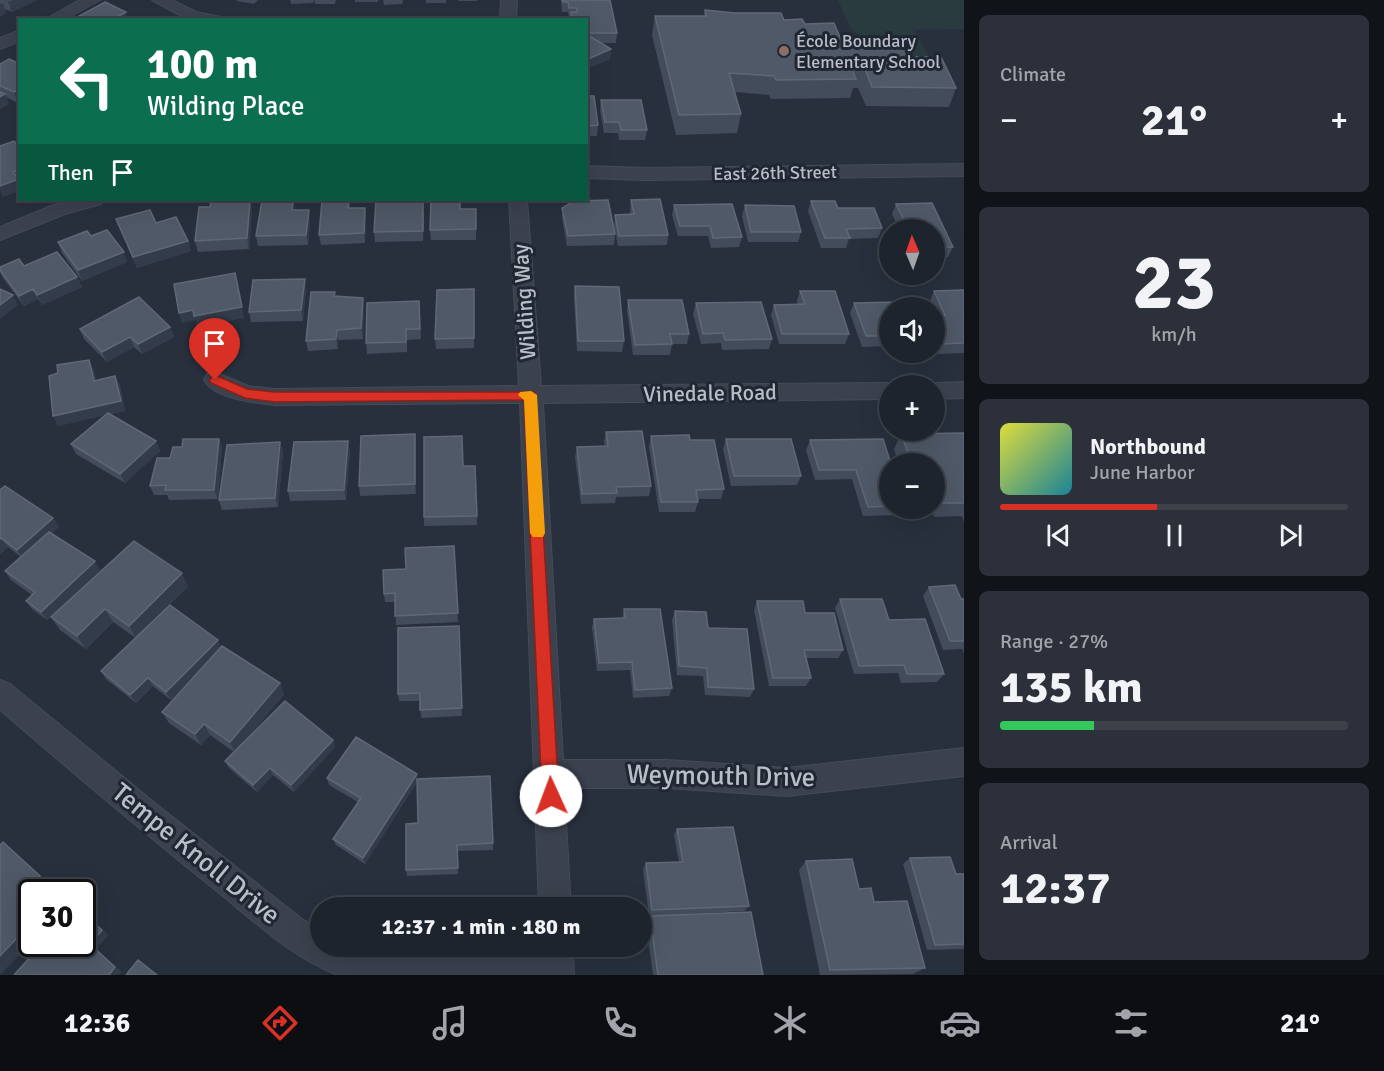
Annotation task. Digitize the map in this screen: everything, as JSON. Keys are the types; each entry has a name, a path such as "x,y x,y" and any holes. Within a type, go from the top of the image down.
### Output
{"street":[{"path":"55,18 92,0"},
{"path":"160,0 192,16 204,18"},
{"path":"508,18 509,0"},
{"path":"0,44 18,36"},
{"path":"960,170 964,187"},
{"name":"East 26th Street","path":"588,172 646,174 960,170"},
{"path":"0,234 58,210 90,201"},
{"name":"Wilding Way","path":"518,201 531,395 555,897"},
{"name":"Vinedale Road","path":"215,380 245,393 275,397 879,391"},
{"path":"945,391 964,390"},
{"name":"Tempe Knoll Drive","path":"0,693 145,815 291,930 336,958 370,970 405,974 558,965"},
{"name":"Weymouth Drive","path":"550,774 667,774 787,782 964,762"}],"shaded area":[{"path":"838,0 964,0 964,29 914,30 935,67 891,56 851,29"}],"building":[{"path":"562,0 610,0 617,33 588,33 588,18 572,18 571,12 577,12 577,8 569,8 568,2"},
{"path":"105,2 126,12 116,18 76,18"},
{"path":"705,10 735,13 781,13 784,20 802,19 805,24 834,23 845,49 907,49 911,57 941,57 956,88 872,87 865,69 852,70 856,79 776,80 774,76 729,73 741,114 679,115 655,16 706,16"},
{"path":"591,37 611,49 588,59 588,38"},
{"path":"9,59 18,63 18,90 14,92 0,86 0,64"},
{"path":"588,96 594,96 598,125 588,126"},
{"path":"601,100 641,100 647,130 621,130 619,122 605,122"},
{"path":"14,141 18,145 18,171 13,172 18,179 0,186 0,146"},
{"path":"660,199 668,235 619,236 615,215 634,214 631,200"},
{"path":"608,200 615,234 568,236 562,208 574,201"},
{"path":"211,201 250,201 247,238 195,241 199,207 210,207"},
{"path":"262,201 293,201 292,210 309,210 306,235 256,236"},
{"path":"322,201 349,201 348,208 365,208 364,233 319,235"},
{"path":"376,201 423,202 423,231 374,232"},
{"path":"431,201 460,201 460,209 476,209 476,229 430,230"},
{"path":"811,201 835,201 838,208 874,208 879,220 879,228 846,229 850,238 825,238"},
{"path":"932,203 940,219 904,219 896,204"},
{"path":"732,204 742,237 713,238 710,226 680,226 674,205"},
{"path":"745,205 794,206 801,232 751,232"},
{"path":"150,210 156,223 176,217 188,241 133,257 116,219"},
{"path":"107,230 124,252 78,270 58,242 87,231 91,236"},
{"path":"945,230 953,247 945,247"},
{"path":"57,252 77,277 37,295 33,289 19,296 0,270 0,267 19,259 24,266"},
{"path":"235,273 242,307 194,316 193,310 179,313 174,284"},
{"path":"305,279 301,310 249,312 253,280"},
{"path":"575,286 619,287 624,341 578,341"},
{"path":"0,289 13,295 0,305"},
{"path":"474,289 474,338 435,339 437,290"},
{"path":"964,290 964,343 945,344 945,297 937,297 934,291"},
{"path":"800,291 835,291 849,334 782,334 774,305 805,304"},
{"path":"311,292 335,292 334,296 363,298 361,328 337,330 336,339 306,341"},
{"path":"139,297 170,327 138,344 130,337 102,352 80,329"},
{"path":"628,300 682,300 689,334 670,334 672,344 635,345"},
{"path":"419,301 420,329 406,329 406,342 366,343 367,303"},
{"path":"761,302 772,339 725,340 723,333 703,334 696,303"},
{"path":"879,302 879,336 866,336 854,303"},
{"path":"89,360 94,381 115,376 121,401 53,416 49,376 58,373 57,365"},
{"path":"108,413 156,441 120,474 71,444"},
{"path":"642,431 651,486 616,487 617,493 582,494 577,447 608,446 606,432"},
{"path":"945,433 964,433 964,503 945,503 945,453 908,453 904,441 945,441"},
{"path":"415,434 415,484 359,486 361,436"},
{"path":"689,435 690,440 714,440 724,489 696,490 698,502 661,502 651,436"},
{"path":"462,436 463,466 475,466 477,516 424,517 424,437"},
{"path":"183,439 219,439 214,490 165,490 166,485 150,486 157,458 170,458 173,447 182,447"},
{"path":"726,439 791,439 801,476 734,476"},
{"path":"879,439 884,441 887,453 879,453 879,506 868,507 856,470 819,470 810,440"},
{"path":"348,441 344,490 288,491 294,442"},
{"path":"280,442 275,498 219,500 227,445"},
{"path":"5,486 53,518 17,550 0,539 0,490"},
{"path":"49,532 95,561 41,612 26,601 35,592 5,571"},
{"path":"134,541 182,573 129,626 105,609 77,636 51,617"},
{"path":"454,546 458,613 395,616 395,593 384,594 383,570 406,569 405,548"},
{"path":"955,585 961,599 964,599 964,641 950,641 929,587"},
{"path":"840,599 882,599 889,620 925,619 944,674 907,674 904,665 859,666"},
{"path":"757,601 803,601 805,613 834,613 843,650 804,650 811,678 773,678"},
{"path":"170,605 218,640 166,692 148,678 130,695 101,671"},
{"path":"624,609 660,609 672,688 635,690 632,662 599,663 594,619 625,618"},
{"path":"675,611 706,612 708,628 747,629 754,689 708,687 707,668 679,666"},
{"path":"459,626 462,708 420,710 420,693 398,694 398,628"},
{"path":"222,646 280,683 230,742 204,724 195,734 162,712"},
{"path":"285,701 333,740 291,785 270,768 253,785 225,761"},
{"path":"356,737 417,774 363,858 333,839 361,798 327,778"},
{"path":"490,776 493,843 457,845 458,868 406,870 406,824 418,823 417,779"},
{"path":"733,827 749,906 652,910 646,863 683,862 677,829"},
{"path":"3,842 40,876 37,879 18,879 18,937 0,956 0,845"},
{"path":"950,857 956,874 964,874 964,944 935,945 910,858"},
{"path":"852,859 859,889 871,888 874,902 907,901 925,968 830,970 806,861"},
{"path":"751,912 763,975 658,975 652,916"},
{"path":"96,925 102,930 96,937"},
{"path":"96,950 115,967 109,975 14,975 30,957 96,957"},
{"path":"138,960 157,975 126,975"}],"slow traffic":[{"path":"524,395 531,395 538,533"}],"place":[{"name":"École Boundary Elementary School","path":"784,51"}],"route":[{"path":"215,380 245,393 275,397 531,395 551,796"}]}
